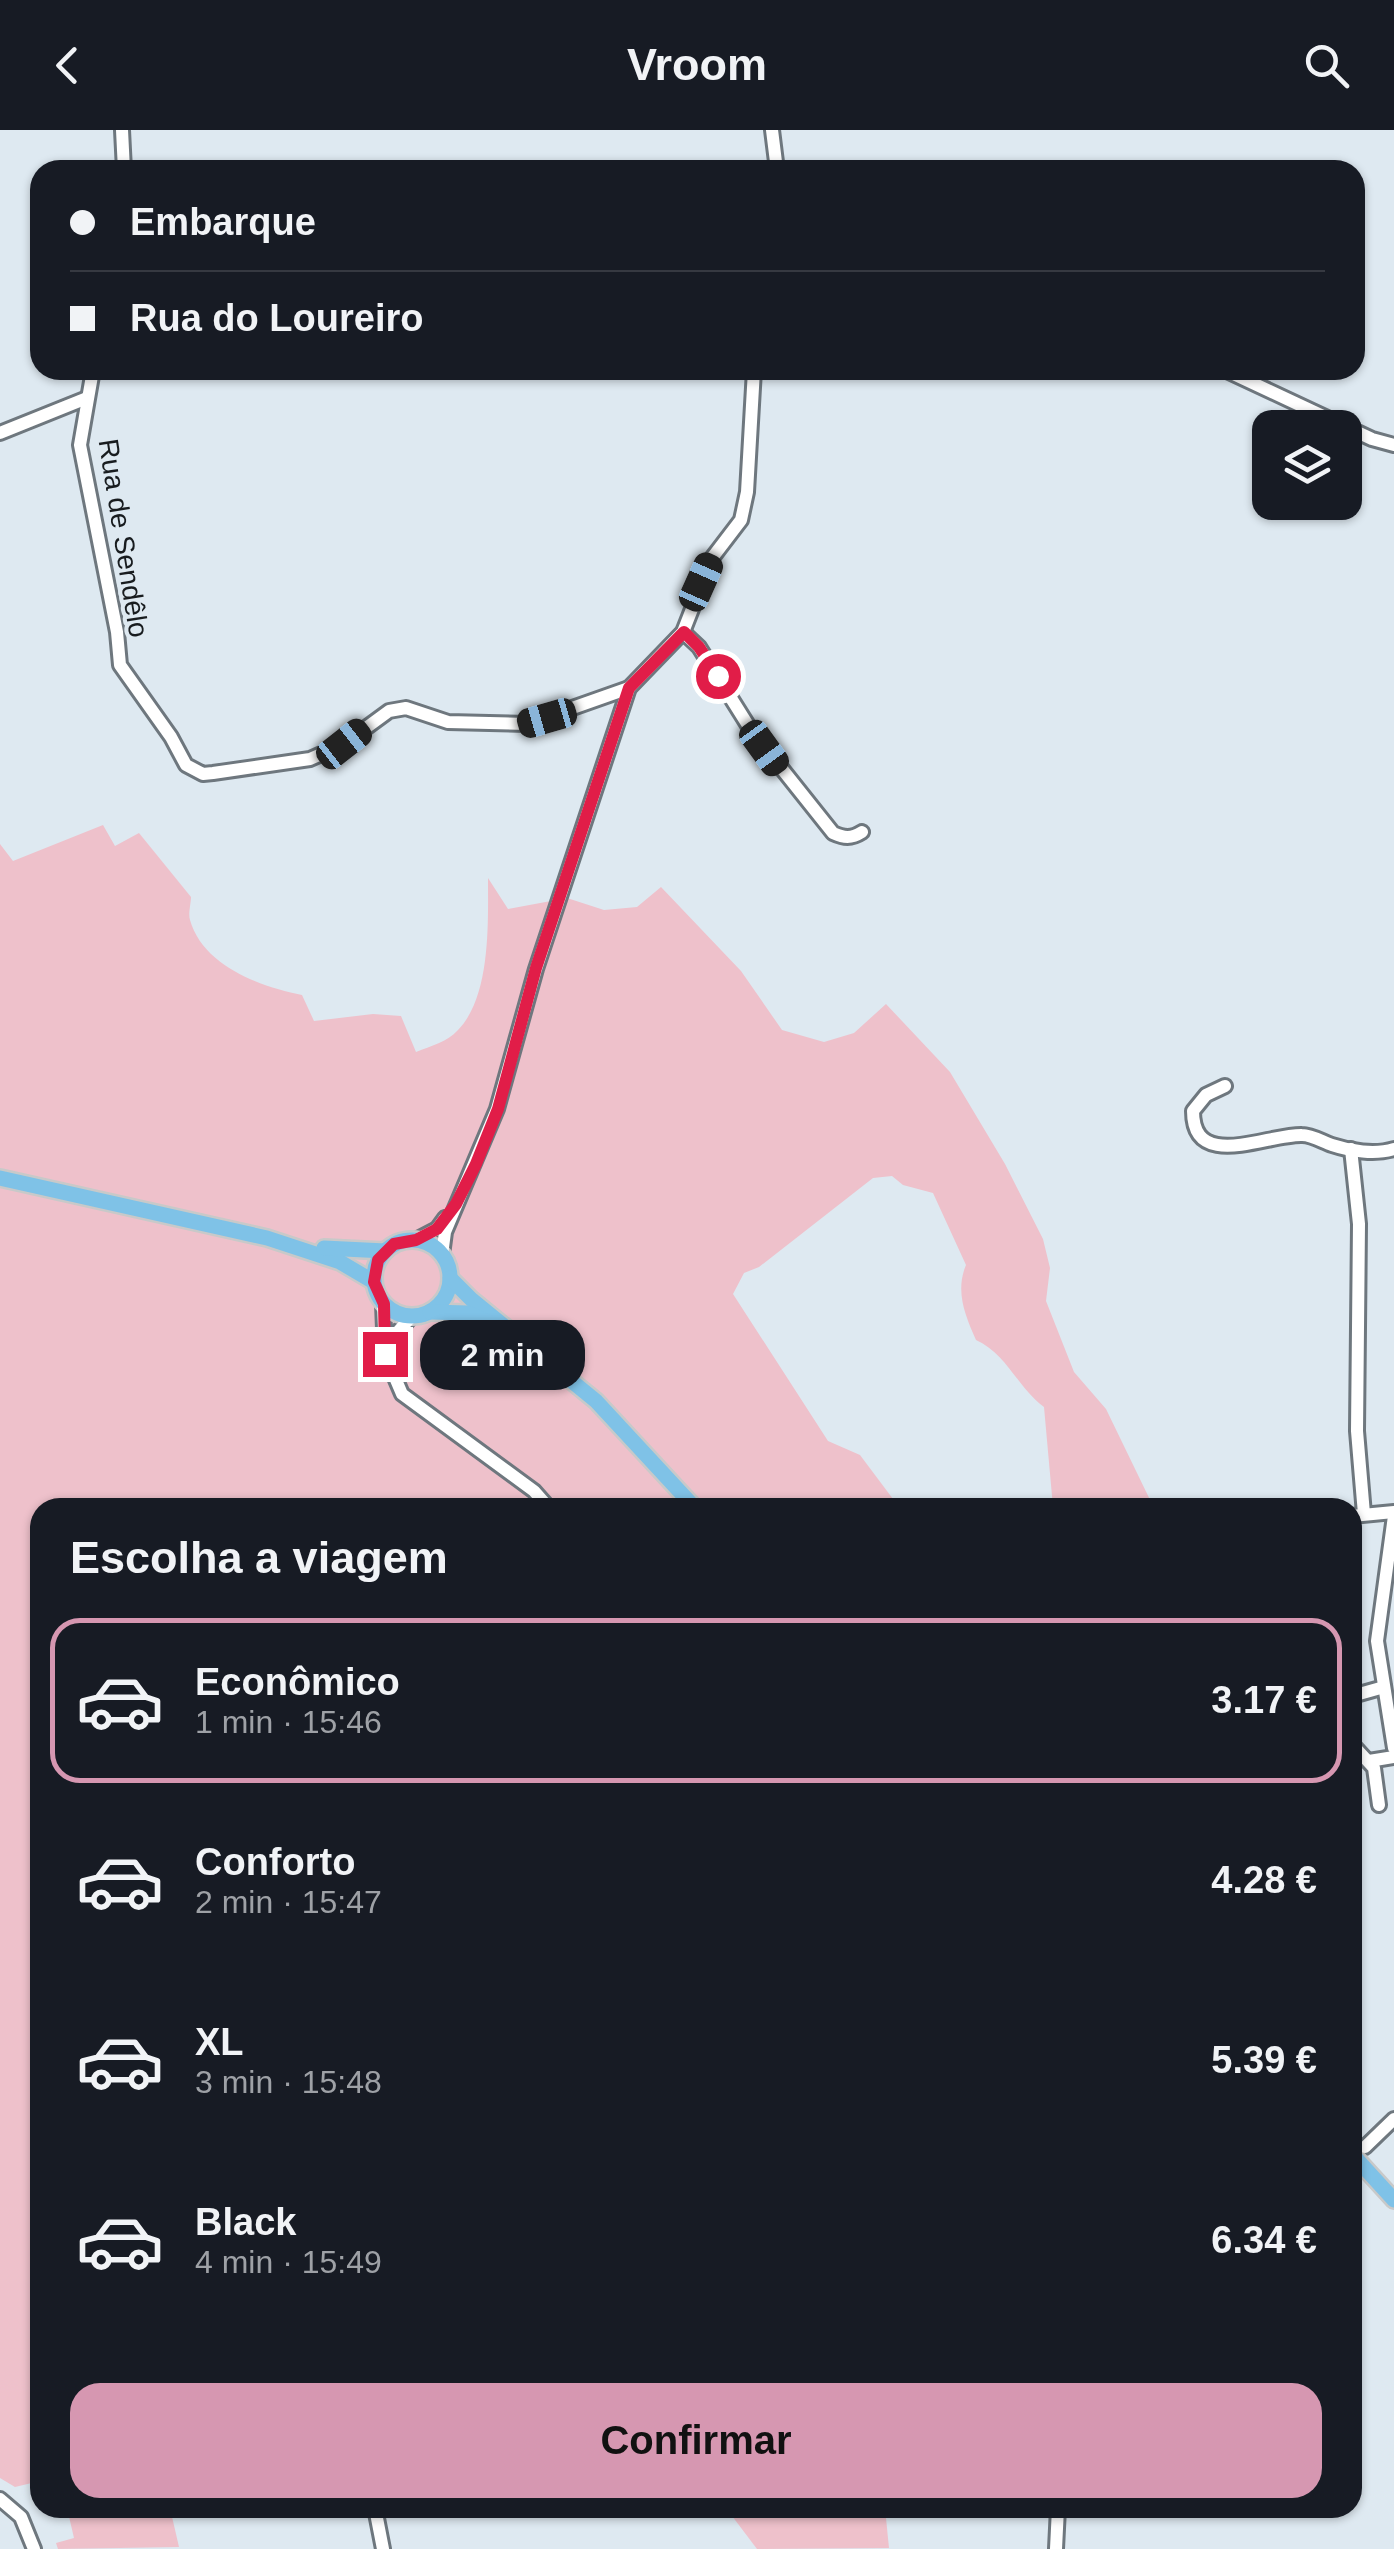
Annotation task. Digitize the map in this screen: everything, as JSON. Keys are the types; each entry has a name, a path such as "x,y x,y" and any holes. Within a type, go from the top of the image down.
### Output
{"main road":[{"path":"0,1178 267,1238 342,1251 385,1251"},
{"path":"267,1238 340,1262 374,1282"},
{"path":"516,1334 468,1313 430,1312 412,1316 392,1311 384,1304 374,1282 378,1260 394,1244 416,1240 442,1255 450,1278 596,1401 686,1498"},
{"path":"430,1312 444,1298 450,1278"},
{"path":"1362,2154 1394,2200"}],"street":[{"path":"122,130 124,160"},
{"path":"772,130 776,160"},
{"name":"Rua de Sendêlo","path":"91,380 80,446 120,665 186,765 194,771 213,774 326,755 380,716 399,708 417,710 448,722 527,724 629,688"},
{"path":"442,1255 445,1232 498,1109 536,968 629,688 684,632 712,558 742,520 753,380"},
{"path":"1246,380 1372,439 1394,445"},
{"path":"0,433 86,398"},
{"path":"684,632 699,647 777,766 833,832 843,838 853,838 862,832"},
{"path":"1226,1086 1206,1095 1193,1110 1193,1126 1204,1142 1253,1143 1302,1135 1352,1149 1394,1149"},
{"path":"1352,1149 1359,1224 1358,1498"},
{"path":"416,1240 437,1229 456,1204"},
{"path":"384,1304 388,1366 402,1394 541,1498"},
{"path":"388,1366 395,1334 412,1316"},
{"path":"1362,1515 1394,1514 1377,1641 1394,1748"},
{"path":"1362,1693 1384,1687"},
{"path":"1362,1754 1374,1768 1380,1805"},
{"path":"1369,1761 1394,1757"},
{"path":"1362,2147 1394,2119"},
{"path":"0,2499 20,2517 34,2549"},
{"path":"377,2518 382,2549"},
{"path":"1056,2549 1058,2518"}],"shaded area":[{"path":"103,825 115,846 139,833 191,897 189,918 197,936 220,962 252,980 302,995 314,1021 373,1014 401,1016 416,1052 454,1034 477,998 485,958 488,878 508,909 567,898 604,910 637,907 661,887 741,971 782,1030 824,1042 854,1033 886,1004 950,1072 1005,1164 1043,1239 1050,1268 1046,1301 1074,1372 1106,1409 1149,1498 1052,1498 1044,1407 996,1354 976,1340 961,1294 966,1265 933,1193 903,1185 892,1176 873,1178 759,1267 744,1273 733,1294 828,1441 860,1455 892,1498 30,1498 30,2483 15,2487 0,2478 0,844 13,861"},
{"path":"69,2518 172,2518 179,2547 58,2549 56,2543 74,2538"},
{"path":"734,2518 886,2518 889,2548 757,2549"}],"route":[{"path":"385,1354 384,1304 374,1282 378,1260 394,1244 416,1240 437,1229 456,1204 484,1146 498,1109 536,968 629,688 684,632 718,676"}]}
